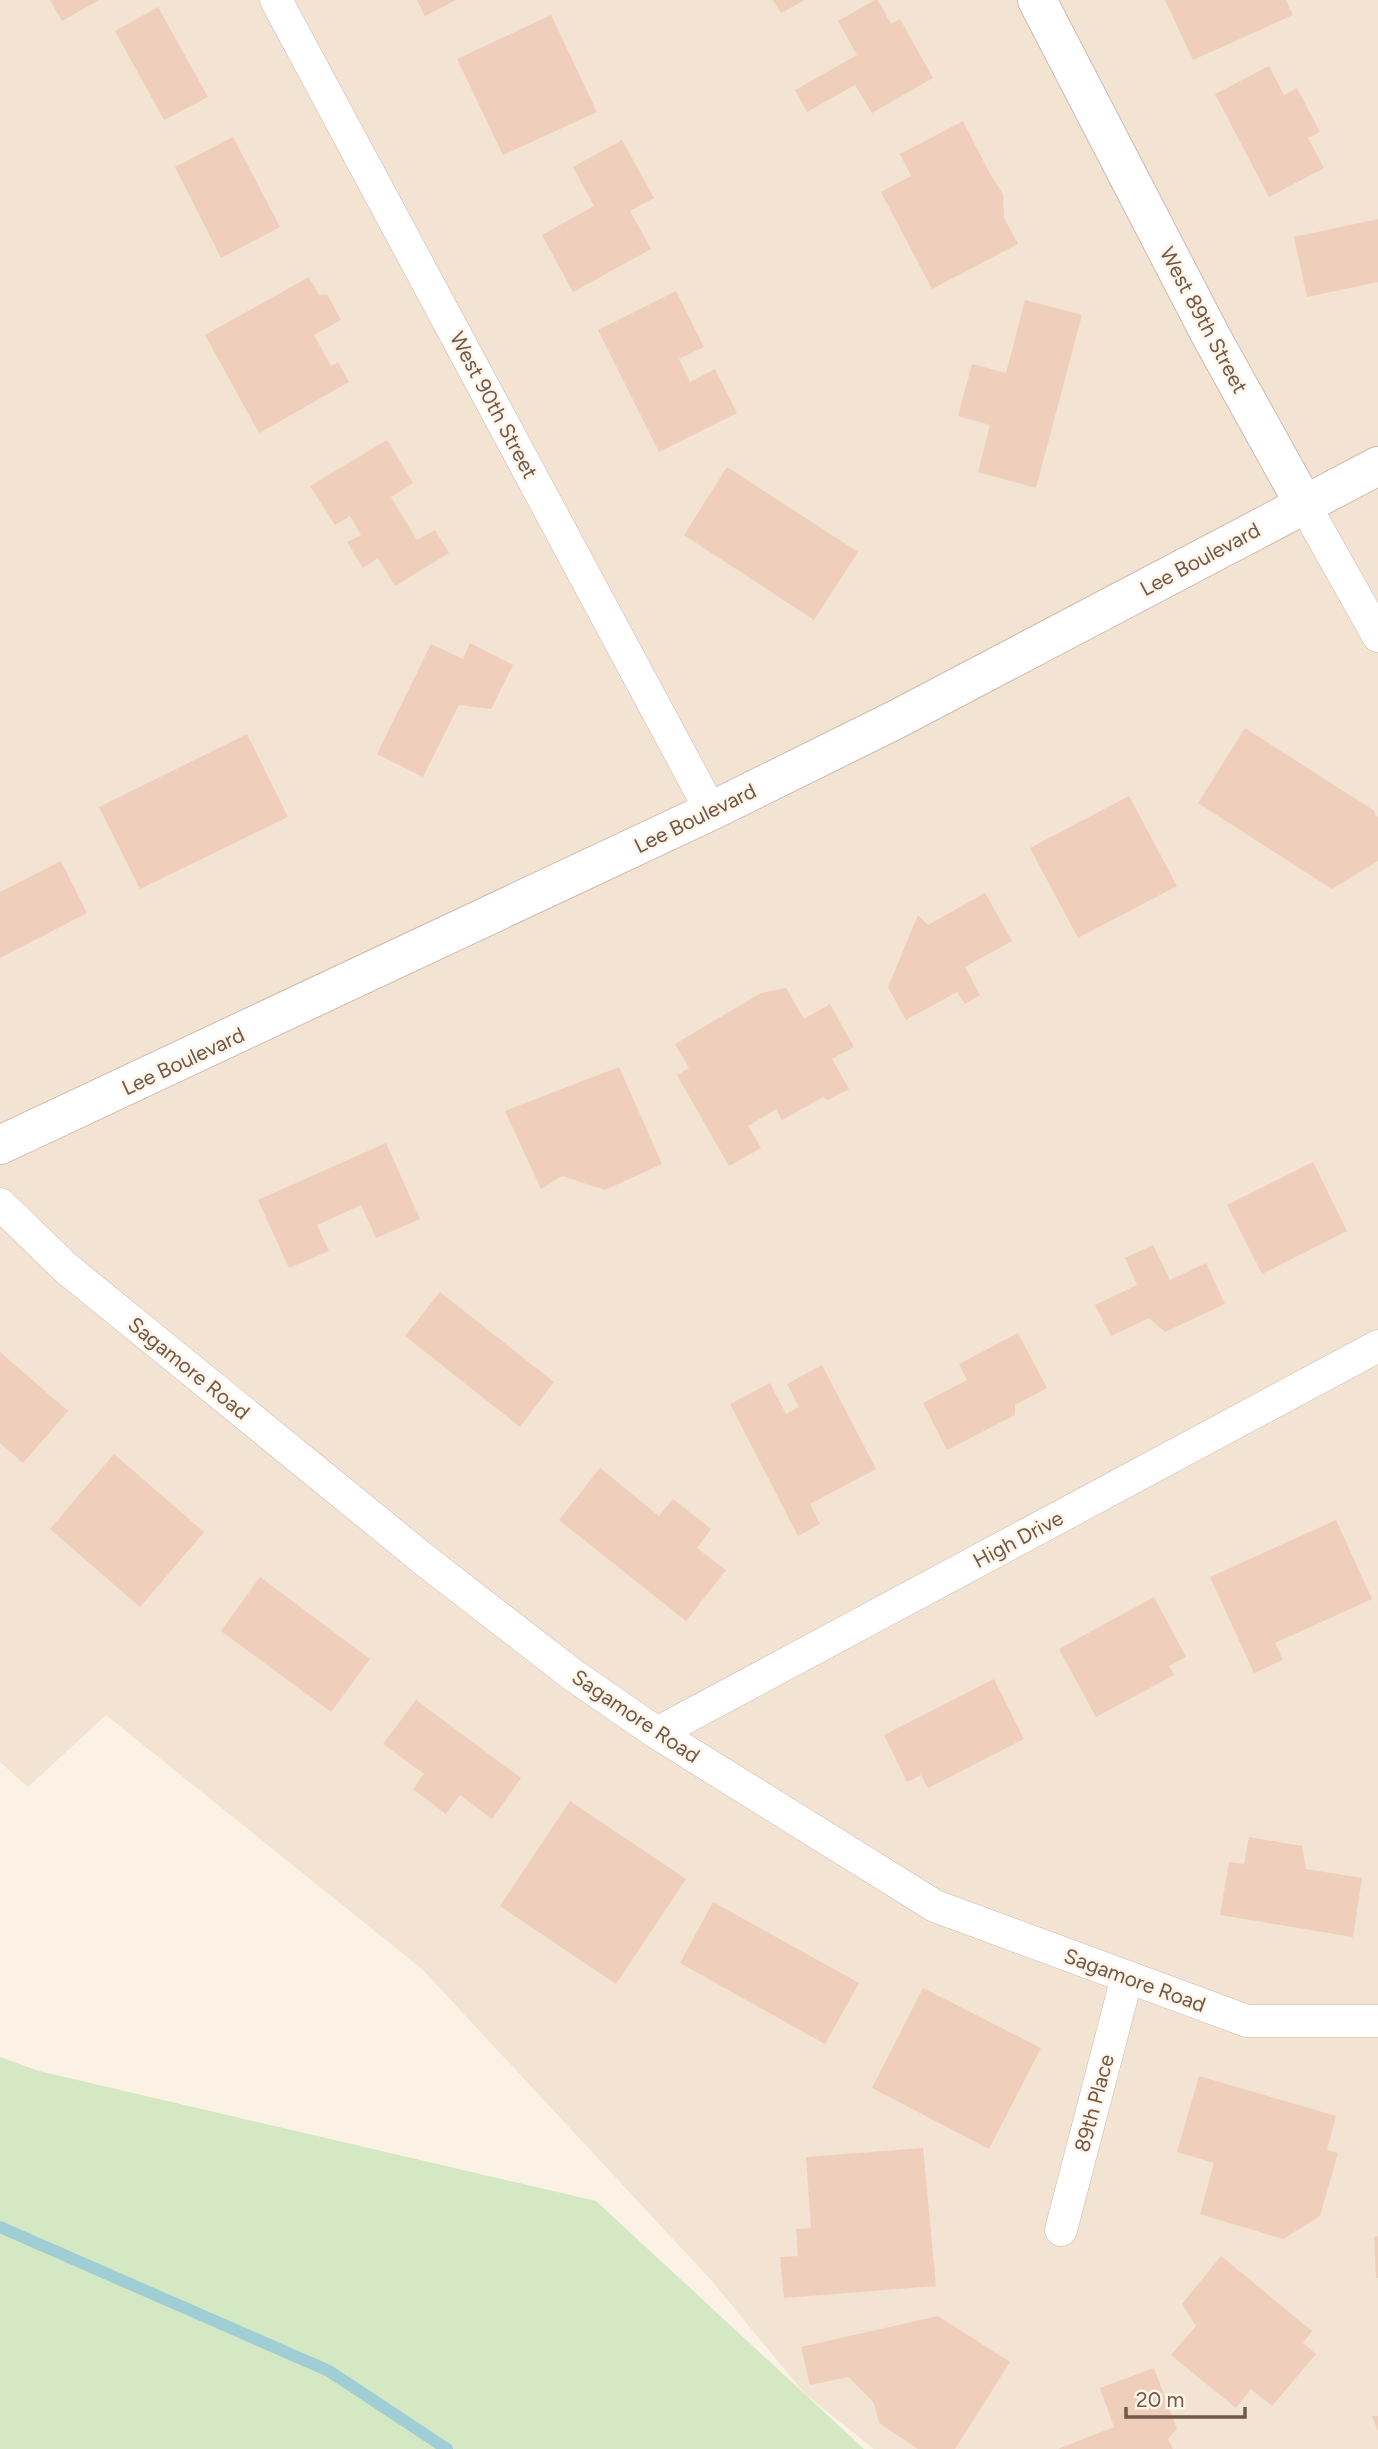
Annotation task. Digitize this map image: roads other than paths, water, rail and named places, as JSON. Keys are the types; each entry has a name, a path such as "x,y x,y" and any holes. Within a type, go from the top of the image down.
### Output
{"street":[{"name":"West 90th Street","path":"276,0 711,811"},
{"name":"West 89th Street","path":"1037,0 1211,336 1378,636"},
{"name":"Lee Boulevard","path":"0,1145 711,811 897,719 1378,466"},
{"name":"Sagamore Road","path":"0,1204 66,1268 427,1562 573,1675 657,1732 935,1906 1247,2021 1378,2021"},
{"name":"High Drive","path":"657,1732 1378,1346"},
{"name":"89th Place","path":"1061,2230 1127,1977"}],"waterway":[{"path":"0,2227 329,2371 447,2449"}]}
